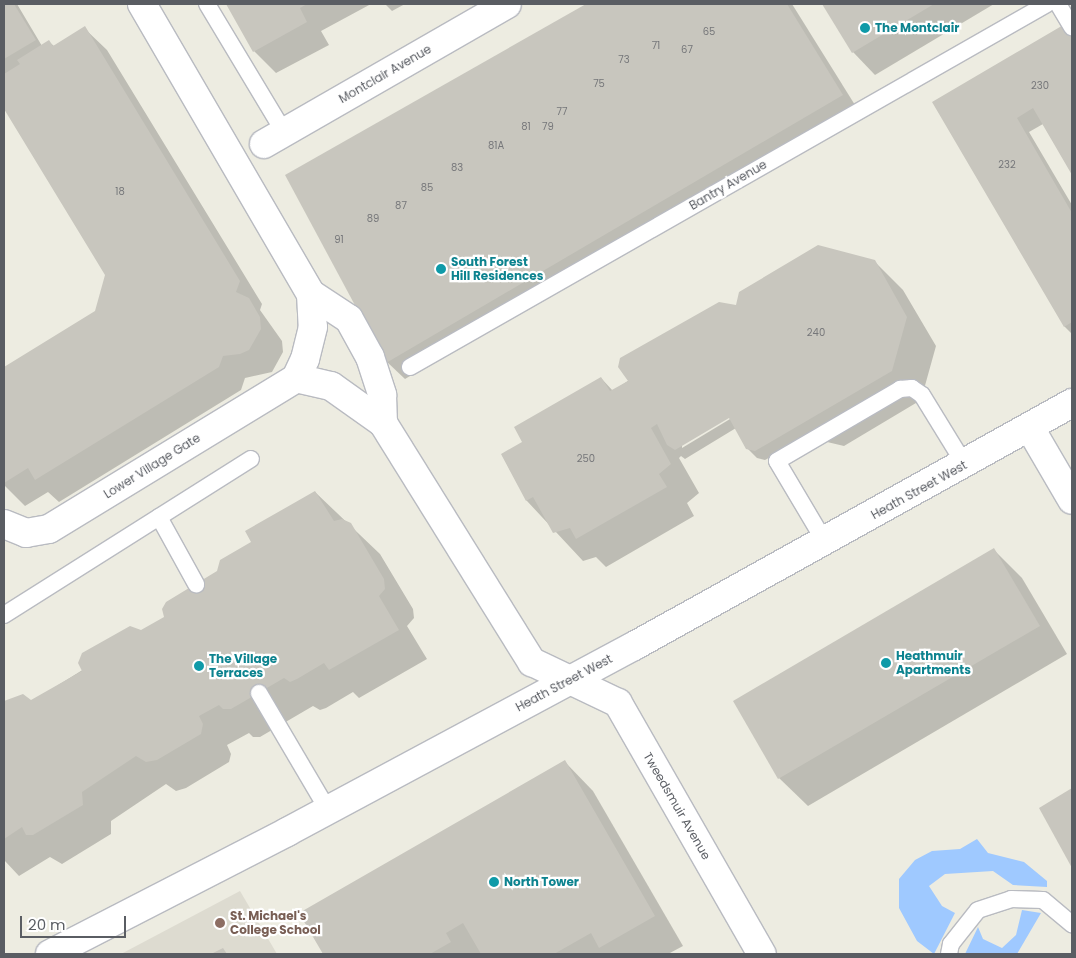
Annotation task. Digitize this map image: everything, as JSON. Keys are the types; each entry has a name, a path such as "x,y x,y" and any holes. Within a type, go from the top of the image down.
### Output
{"street":[{"path":"142,4 311,294 349,319 370,357 382,395 383,423"},
{"name":"Montclair Avenue","path":"274,138 507,4"},
{"path":"311,294 313,327 305,360 296,378 331,386 383,423 532,662 572,678"},
{"name":"Lower Village Gate","path":"4,524 26,533 49,530 296,378"},
{"name":"Heath Street West","path":"50,954 328,810 966,465 1072,403"},
{"path":"1030,428 1072,500"},
{"name":"Tweedsmuir Avenue","path":"572,678 618,703 762,954"}],"lane":[{"path":"208,4 274,138"},
{"name":"Bantry Avenue","path":"410,367 1047,4"},
{"path":"1058,4 1072,27"},
{"path":"825,542 777,461 900,389 912,388 922,395 966,465"},
{"path":"4,615 251,459"},
{"path":"159,517 196,584"},
{"path":"259,693 328,810"},
{"path":"949,954 951,944 978,910 1011,899 1043,900 1072,924"}],"shaded area":[{"name":"St. Michael's College School","path":"240,891 277,954 121,954"}],"water":[{"path":"977,839 988,853 1024,862 1047,881 1047,887 1013,885 993,871 945,874 929,886 942,906 955,913 934,954 917,941 899,908 899,879 915,860 932,851 960,849"},
{"path":"1022,910 1041,913 1017,954 965,954 978,927 983,939 1002,948 1016,935"}],"building":[{"path":"4,4 14,4 36,40 4,59"},
{"path":"226,4 307,4 300,8 307,22 253,52"},
{"name":"South Forest Hill Residences","path":"586,4 787,4 843,95 386,363 285,175"},
{"name":"The Montclair","path":"822,4 934,4 852,53"},
{"path":"1065,24 1072,36 1072,175 1033,108 1017,118 1072,213 1072,322 1064,327 932,102"},
{"path":"85,26 240,281 236,292 249,298 260,317 261,329 249,350 240,354 223,356 219,367 35,480 28,468 4,483 4,367 95,311 105,275 4,109 4,74 20,64 17,60 49,40 53,46"},
{"path":"818,245 875,260 907,317 892,371 755,451 746,449 729,418 675,450 667,445 657,424 651,428 671,464 659,474 667,487 576,539 570,528 553,533 533,497 526,501 501,454 522,442 514,427 601,377 610,391 628,381 618,367 620,358 719,302 736,305 739,292"},
{"name":"The Village Terraces","path":"315,491 334,521 342,519 351,523 384,579 385,589 379,596 399,630 329,670 324,663 290,682 284,678 231,709 223,709 219,705 199,716 203,724 201,734 157,760 146,762 136,756 82,792 83,805 33,835 26,835 22,827 4,839 4,701 23,694 31,700 82,671 78,663 82,653 130,626 141,630 164,617 162,609 166,602 217,571 220,560 251,542 245,531"},
{"name":"Heathmuir Apartments","path":"994,548 1040,626 778,779 733,701"},
{"name":"North Tower","path":"565,760 655,916 599,948 591,933 554,954 481,954 463,923 446,933 451,942 430,954 323,954 299,913"},
{"path":"1072,788 1072,868 1039,808"},
{"path":"223,948 227,954 211,954"}],"place":[{"name":"The Montclair","path":"865,28"},
{"name":"South Forest Hill Residences","path":"441,269"},
{"name":"Heathmuir Apartments","path":"886,663"},
{"name":"The Village Terraces","path":"199,666"},
{"name":"North Tower","path":"494,882"},
{"name":"St. Michael's College School","path":"220,923"}]}
